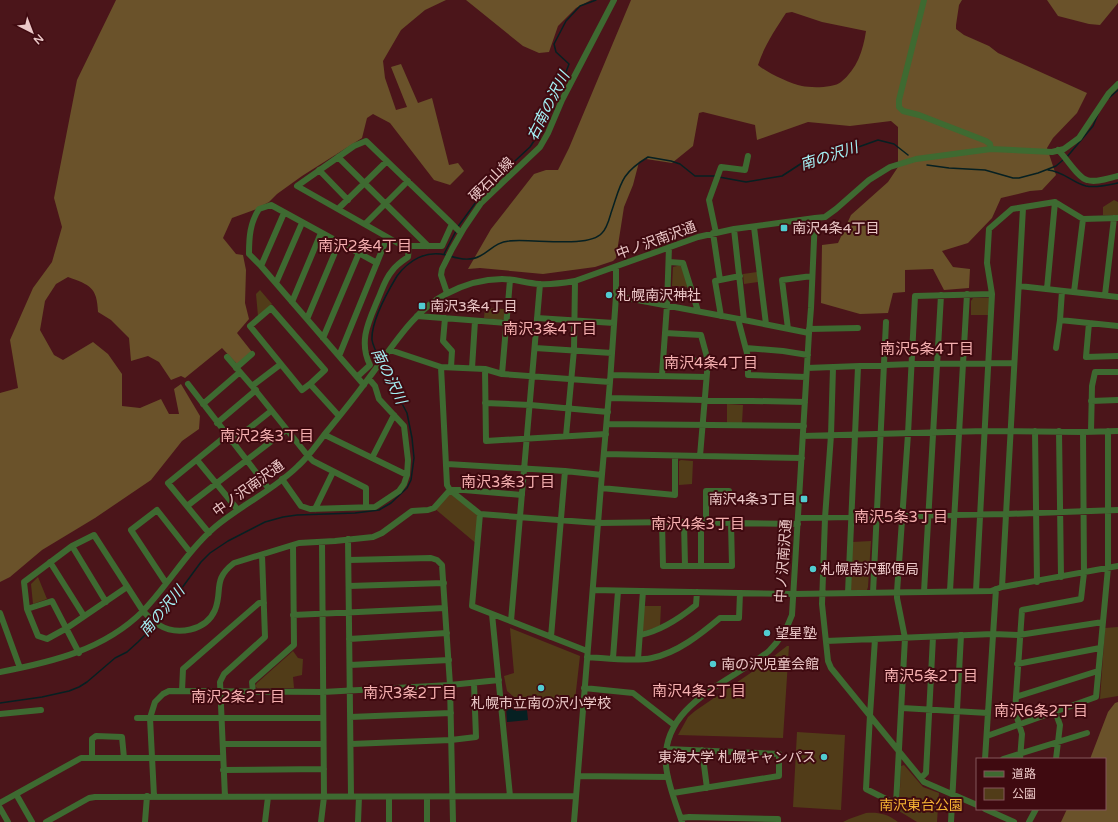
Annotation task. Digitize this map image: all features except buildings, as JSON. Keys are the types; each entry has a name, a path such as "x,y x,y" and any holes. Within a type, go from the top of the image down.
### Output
{"street":[{"name":"硬石山線","path":"447,293 441,275 446,261 461,233 482,204 540,146 548,133 562,100 614,0"},
{"path":"924,0 899,100 899,107 903,110 986,141 990,144 991,149"},
{"path":"815,218 825,217 869,180 890,167 916,159 991,149 1052,152 1064,149 1079,138 1109,93 1118,84"},
{"path":"452,224 442,246 403,246 297,186 354,146 366,141 408,181 452,224 461,233"},
{"path":"1058,150 1078,174 1086,180 1098,180 1118,176"},
{"path":"720,280 715,233 709,200 710,194 721,166 745,170 748,156"},
{"path":"338,157 428,246"},
{"path":"338,209 387,161"},
{"path":"319,170 348,200"},
{"path":"365,224 408,181"},
{"path":"1047,289 1055,202"},
{"path":"976,591 992,294 987,263 989,229 1012,209 1055,202 1083,219 1116,218 1105,295"},
{"path":"364,386 276,283 249,254 249,237 254,218 259,209 271,205 377,263"},
{"path":"985,758 993,634 1006,514 1012,431 1014,363 1023,208"},
{"path":"261,266 284,213"},
{"name":"中ノ沢南沢通","path":"0,672 56,660 79,652 116,633 143,611 190,552 209,533 238,510 282,479 308,456 417,316 424,309 447,293 466,285 484,280 510,280 540,284 558,284 575,281 698,237 715,233 815,218 792,615 787,628 775,646 759,659 695,701 682,714 674,725 666,749 666,761 668,777 681,820"},
{"path":"1074,292 1083,219"},
{"path":"276,283 302,223"},
{"path":"754,227 766,324"},
{"path":"734,230 740,276 741,319 746,348 748,375 806,377"},
{"path":"292,302 321,233"},
{"path":"338,356 387,238"},
{"path":"307,320 339,242"},
{"path":"357,377 370,364 364,346 366,329 386,281 392,271 408,257 409,246"},
{"path":"662,375 669,247"},
{"path":"323,338 359,253"},
{"path":"669,262 683,263 698,311"},
{"path":"574,822 606,424 611,379 616,296 616,267"},
{"path":"721,316 715,281 740,276"},
{"path":"788,329 782,280 812,276"},
{"path":"502,374 510,280"},
{"path":"566,436 574,350 575,281"},
{"path":"511,621 540,284"},
{"path":"1019,286 1118,297"},
{"path":"1056,348 1062,290"},
{"path":"950,591 967,294"},
{"path":"875,639 866,789 896,804 905,638 897,592 908,434 915,296 992,294"},
{"path":"924,592 934,432 940,295"},
{"path":"616,296 809,332 858,328"},
{"path":"272,308 325,370 310,384 302,390 250,326 272,308"},
{"path":"417,316 507,323"},
{"path":"445,318 443,341 452,351 451,367"},
{"path":"537,318 614,323"},
{"path":"1060,320 1118,326"},
{"path":"472,368 475,321"},
{"path":"873,593 882,434 886,322"},
{"path":"1089,323 1086,357 1118,356"},
{"path":"665,333 701,335 708,361 700,456"},
{"path":"535,348 612,353"},
{"path":"746,348 784,351 808,355"},
{"path":"390,350 440,367 485,369 502,374 571,380 662,375 706,376"},
{"path":"203,404 252,354"},
{"path":"227,357 313,461 366,488 366,507"},
{"path":"663,360 708,361"},
{"path":"807,368 912,364 1014,363"},
{"path":"217,423 281,364"},
{"path":"440,367 447,485 450,490 480,514 598,523 731,523 798,521 850,517 979,515 1118,510"},
{"path":"848,593 850,517 856,435 858,367"},
{"path":"833,368 831,436 825,518 822,594 828,661 831,668 927,784 976,805"},
{"path":"485,369 486,441 606,434"},
{"path":"1091,431 1095,372 1118,372"},
{"path":"282,479 301,506 310,509 375,507 399,491 404,484 407,475 408,460 404,426 379,399 375,386 370,377"},
{"path":"188,384 269,489"},
{"path":"310,384 339,416"},
{"path":"609,398 805,402"},
{"path":"1092,401 1118,400"},
{"path":"485,402 608,412"},
{"path":"232,442 271,410"},
{"path":"372,458 394,415"},
{"path":"606,424 804,426"},
{"path":"187,506 286,430"},
{"path":"803,436 985,431 1083,432 1118,430"},
{"path":"1035,431 1037,582"},
{"path":"1059,431 1061,577"},
{"path":"987,736 1096,697 1108,568 1108,431"},
{"path":"1020,756 1022,734 1015,711 1019,635 1022,610 1080,599 1084,573 1083,432"},
{"path":"209,533 168,483 227,435"},
{"path":"325,435 407,475"},
{"path":"604,454 802,458"},
{"path":"601,488 675,495 675,456"},
{"path":"197,460 238,510"},
{"path":"446,464 524,468 602,475"},
{"path":"551,637 565,471"},
{"path":"315,509 334,472"},
{"path":"127,587 66,628 46,639 38,636 27,609 24,582 72,546 94,535 127,587 149,618 160,626 181,631 191,630 199,627 211,618 215,610 221,575 234,563 300,543 373,536 382,533 412,511 434,508 450,490 522,495"},
{"path":"701,566 706,491 729,491"},
{"path":"166,583 131,530 157,510 190,552"},
{"path":"480,514 472,606 551,637 587,654 613,658 651,659 668,653 707,629 720,618 739,618 740,593"},
{"path":"662,522 663,566 732,566 731,523"},
{"path":"684,522 685,566"},
{"path":"348,539 351,796"},
{"path":"322,542 324,744 324,797 322,822"},
{"path":"253,692 252,682 294,645 293,545"},
{"path":"72,546 106,602"},
{"path":"224,797 220,682 224,674 265,637 262,555"},
{"path":"348,560 431,558 437,560 442,565 449,660 454,822"},
{"path":"50,562 84,616"},
{"path":"593,590 793,594 991,591 999,588 1118,566"},
{"path":"349,586 444,583"},
{"path":"613,658 618,591"},
{"path":"638,659 643,591"},
{"path":"640,635 665,626 683,616 696,606 697,592"},
{"path":"27,609 52,601 79,652"},
{"path":"182,691 183,669 259,603 264,603"},
{"path":"293,615 445,608"},
{"path":"492,614 510,796"},
{"path":"0,615 20,668"},
{"path":"826,641 993,634 1019,635 1103,622"},
{"path":"350,639 447,633"},
{"path":"952,822 952,794 961,635"},
{"path":"921,778 926,773 933,637"},
{"path":"1017,664 1100,648"},
{"path":"350,665 449,660"},
{"path":"1016,696 1098,671"},
{"path":"145,822 151,796 152,757 150,718 155,702 163,694 173,690 220,692 350,691 450,686 499,680"},
{"path":"351,744 452,740 476,737 474,683"},
{"path":"584,688 633,693 674,725"},
{"path":"902,708 988,713"},
{"path":"0,714 41,710"},
{"path":"1055,711 1060,725 1056,758"},
{"path":"350,717 451,714"},
{"path":"137,718 323,718"},
{"path":"1009,758 1020,756 1086,733"},
{"path":"92,758 92,739 96,736 122,737 124,758"},
{"path":"223,744 324,744"},
{"path":"666,749 779,754 779,776 673,794"},
{"path":"702,750 707,788"},
{"path":"0,803 81,758 223,758"},
{"path":"224,770 324,769"},
{"path":"578,776 668,777"},
{"path":"16,794 32,822"},
{"path":"46,822 89,798 95,797 576,796"},
{"path":"265,822 268,797"},
{"path":"358,822 359,797"},
{"path":"389,797 389,822"},
{"path":"427,797 427,822"},
{"path":"0,808 8,822"},
{"path":"987,810 1014,822"},
{"path":"999,815 1002,810"},
{"path":"1029,822 1035,810"},
{"path":"681,820 778,819 778,822"}],"green space":[{"path":"1114,200 1118,202 1118,215 1103,215 1103,207"},
{"path":"681,265 688,287 672,286 673,267"},
{"path":"757,272 758,282 744,284 743,274"},
{"path":"260,290 272,304 258,316 256,294"},
{"path":"973,298 990,298 989,315 971,315 971,301"},
{"path":"485,308 504,309 504,319 484,318"},
{"path":"727,404 743,405 742,423 727,423"},
{"path":"679,461 693,461 692,484 679,485"},
{"path":"450,490 480,514 478,545 434,508"},
{"path":"871,541 867,590 851,590 852,542"},
{"path":"38,577 47,599 33,604 31,584"},
{"path":"644,606 661,606 660,626 642,632"},
{"path":"1118,627 1118,696 1100,699 1105,628"},
{"path":"510,628 580,656 575,700 514,697 507,691 504,676 514,673"},
{"path":"789,646 783,738 678,735 688,717 695,711"},
{"path":"293,651 298,658 303,659 302,675 293,677 294,688 257,688 255,686 257,683"},
{"path":"797,732 845,735 841,810 793,807"},
{"name":"南沢東台公園","path":"904,765 923,787 939,793 937,822 917,822 899,811 901,766"},
{"path":"866,813 883,814 898,822 843,822"}],"shaded area":[{"path":"116,0 446,0 425,10 401,30 383,61 385,78 396,110 407,107 391,67 401,64 418,103 432,98 449,165 458,163 464,171 450,185 434,180 390,123 373,114 367,118 362,138 302,176 277,194 269,202 254,210 232,218 223,238 236,254 243,255 246,270 245,303 249,319 237,333 252,352 237,364 222,348 185,378 181,376 171,380 159,362 148,356 131,361 129,338 111,320 98,312 96,297 91,288 82,282 68,277 56,284 45,301 40,330 54,355 63,360 93,342 108,354 122,374 122,406 140,408 161,399 169,414 179,414 174,389 181,384 200,416 199,429 182,441 151,480 95,518 42,550 10,577 0,582 0,393 18,388 10,340 33,288 52,262 62,227 54,198 77,80"},
{"path":"466,0 591,0 576,8 558,26 549,52 539,53 523,46"},
{"path":"631,0 962,0 959,5 956,29 964,35 989,46 998,53 1087,93 1077,113 1053,138 1047,148 1056,175 1042,190 1030,191 1001,198 992,218 968,243 942,251 953,267 970,269 969,288 944,290 933,269 905,270 905,292 893,293 888,313 860,314 821,303 822,245 838,243 851,215 888,182 898,167 898,127 891,121 850,126 808,122 757,140 755,125 703,112 699,113 693,146 672,163 646,159 639,162 633,185 624,207 616,258 613,261 595,267 543,274 480,268 468,269 491,229 534,174 546,170 558,170 569,148","holes":["792,12 822,22 866,31 863,46 858,59 847,77 841,82 828,86 802,86 779,78 758,65 760,58 786,13"]},
{"path":"1047,0 1118,0 1118,3 1100,25 1089,24 1058,16"},
{"path":"1118,702 1118,822 1061,822 1067,810 1106,810 1106,758 1090,758 1108,712 1115,703"}],"water":[{"path":"515,705 516,711 527,710 528,720 507,722 506,706"}],"waterway":[{"name":"右南の沢川","path":"457,228 487,187 530,147 536,138 562,76 566,72 569,64 556,52 554,44 566,21 580,6 596,0"},
{"path":"1109,98 1118,90"},
{"path":"1066,158 1093,126 1098,114"},
{"name":"南の沢川","path":"719,177 746,182 782,176 802,163 836,155 878,140 894,144 908,155"},
{"name":"南の沢川","path":"450,256 461,259 473,259 484,254 500,243 509,241 572,242 585,241 595,238 602,233 607,226 623,180 632,169 648,157 680,164 695,176 715,176"},
{"name":"南の沢川","path":"927,165 985,170 1013,178 1019,178 1056,166 1063,160"},
{"path":"1048,170 1058,172 1090,187 1118,183"},
{"name":"右南の沢川","path":"444,254 456,231"},
{"name":"南の沢川","path":"380,360 372,340 372,333 377,316 397,276 407,265 418,258 432,254 446,255"},
{"name":"南の沢川","path":"155,621 201,562 210,553 228,541 265,522 283,517 297,515 355,513 379,510 391,503 407,488 411,480 414,458 407,413 381,364"},
{"name":"南の沢川","path":"0,703 42,697 69,691 79,687 115,658 127,652 150,630 153,624"}],"place":[{"name":"南沢4条4丁目","path":"784,228"},
{"name":"札幌南沢神社","path":"609,295"},
{"name":"南沢3条4丁目","path":"422,306"},
{"name":"南沢4条3丁目","path":"804,499"},
{"name":"札幌南沢郵便局","path":"813,569"},
{"name":"望星塾","path":"767,633"},
{"name":"南の沢児童会館","path":"713,664"},
{"name":"札幌市立南の沢小学校","path":"541,688"},
{"name":"東海大学 札幌キャンパス","path":"824,757"}],"district":[{"name":"南沢2条4丁目","path":"365,246"},
{"name":"南沢3条4丁目","path":"550,329"},
{"name":"南沢5条4丁目","path":"927,349"},
{"name":"南沢4条4丁目","path":"711,363"},
{"name":"南沢2条3丁目","path":"267,436"},
{"name":"南沢3条3丁目","path":"508,482"},
{"name":"南沢5条3丁目","path":"901,517"},
{"name":"南沢4条3丁目","path":"698,524"},
{"name":"南沢5条2丁目","path":"931,676"},
{"name":"南沢4条2丁目","path":"699,691"},
{"name":"南沢3条2丁目","path":"410,693"},
{"name":"南沢2条2丁目","path":"238,697"},
{"name":"南沢6条2丁目","path":"1041,711"}]}
